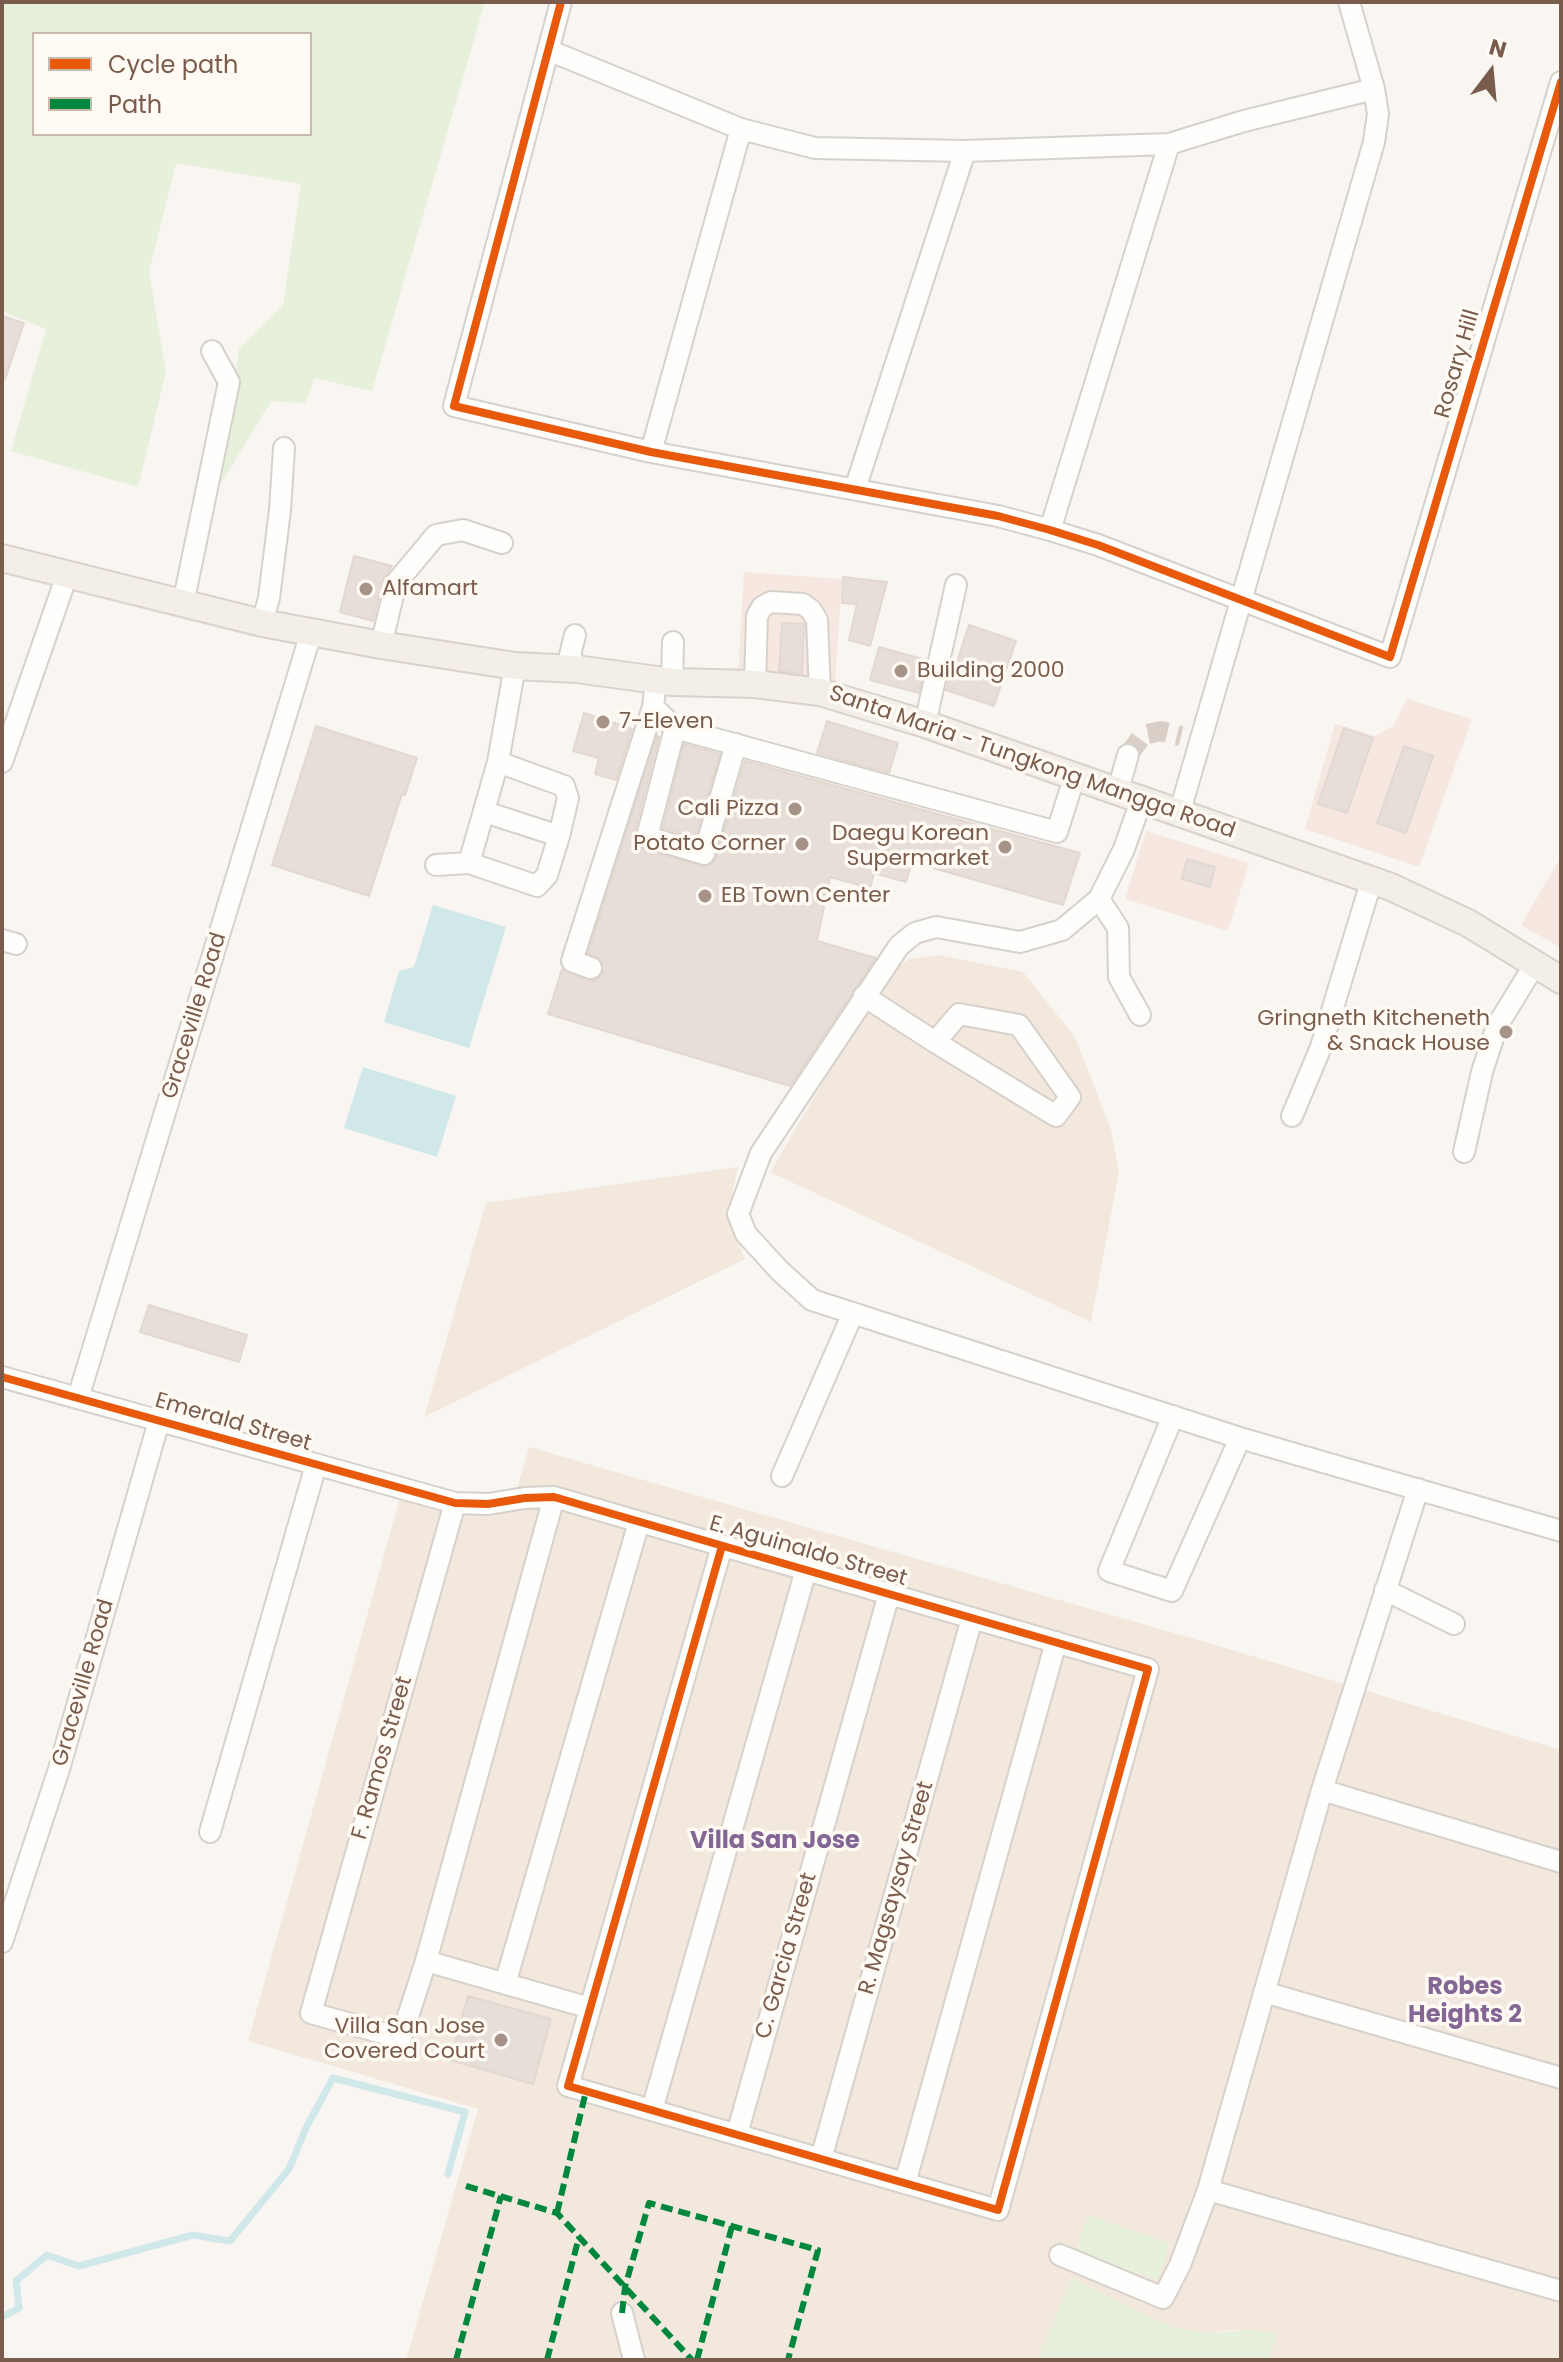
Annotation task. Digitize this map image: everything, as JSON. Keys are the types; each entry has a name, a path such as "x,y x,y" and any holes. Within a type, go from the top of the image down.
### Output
{"main road":[{"name":"Santa Maria - Tungkong Mangga Road","path":"2,558 262,623 381,645 515,666 576,669 664,681 755,684 820,692 925,724 1372,879 1456,917 1561,980"}],"street":[{"path":"561,2 454,406 651,452 998,516 1098,545 1242,601"},
{"path":"1180,811 1190,739 1242,601 1374,142 1378,114 1354,4"},
{"path":"548,50 741,129 815,148 965,151 1169,144 1244,121 1374,89"},
{"name":"Rosary Hill","path":"1242,601 1390,657 1561,82"},
{"path":"651,452 741,129"},
{"path":"1050,530 1169,144"},
{"path":"855,489 965,151"},
{"path":"183,604 229,382 212,351"},
{"path":"262,623 271,584 284,448"},
{"path":"381,645 396,583 436,535 463,530 502,543"},
{"path":"2,762 67,575"},
{"path":"925,724 956,585"},
{"path":"755,684 757,616 762,607 771,602 803,604 817,620 820,692"},
{"name":"Graceville Road","path":"78,1398 311,633"},
{"path":"575,635 570,655 576,669"},
{"path":"591,968 572,961 664,681 673,642"},
{"path":"469,863 498,762 515,666"},
{"path":"653,707 675,728 1057,832 1075,775"},
{"path":"675,728 647,837 704,854 736,744"},
{"path":"1128,755 1130,794 1124,849 1099,899 1062,930 1020,942 936,927 915,933 899,946 761,1153 738,1214 746,1234 812,1300 1240,1438 1561,1531"},
{"path":"436,865 469,863 537,886 547,875 568,798 564,786 498,762"},
{"path":"485,812 559,836"},
{"path":"1292,1116 1321,1047 1372,879"},
{"path":"1099,899 1118,928 1119,977 1140,1015"},
{"path":"1464,1152 1482,1072 1497,1026 1535,964"},
{"path":"864,996 935,1042 1056,1116 1070,1097 1019,1025 959,1014 935,1042"},
{"path":"782,1476 853,1313"},
{"name":"Emerald Street","path":"2,1377 455,1503"},
{"path":"1173,1416 1109,1571 1172,1591 1240,1438"},
{"name":"Graceville Road","path":"2,1942 59,1769 159,1421"},
{"path":"210,1832 316,1465"},
{"path":"1060,2255 1163,2298 1180,2265 1208,2190 1322,1790 1418,1489"},
{"path":"554,1497 426,1961 590,2008"},
{"name":"E. Aguinaldo Street","path":"455,1503 488,1504 554,1497 1148,1669 998,2210 905,2183"},
{"name":"F. Ramos Street","path":"426,1961 401,2038 311,2013 455,1503"},
{"path":"505,1984 639,1522"},
{"path":"722,1546 568,2086 821,2159 905,2183 1056,1642"},
{"path":"652,2110 806,1570"},
{"path":"1385,1590 1454,1624"},
{"name":"C. Garcia Street","path":"737,2134 889,1594"},
{"name":"R. Magsaysay Street","path":"821,2159 972,1618"},
{"path":"1322,1790 1561,1862"},
{"path":"1264,1992 1561,2078"},
{"path":"1208,2190 1561,2291"},
{"path":"622,2313 634,2360"}],"shaded area":[{"path":"744,572 842,579 835,683 738,677"},
{"path":"1407,699 1472,719 1419,867 1305,829 1335,724 1375,736 1394,725"},
{"path":"1146,831 1249,863 1228,931 1125,899"},
{"path":"1561,857 1561,948 1521,925"},
{"path":"938,955 1023,972 1075,1037 1111,1130 1119,1171 1091,1322 770,1172 884,979 909,959"},
{"path":"738,1167 727,1217 745,1259 424,1417 486,1203"},
{"path":"529,1447 1219,1646 1561,1750 1561,2360 1269,2360 1276,2335 1233,2330 1205,2333 1180,2329 1072,2278 1038,2360 406,2360 478,2109 248,2041 400,1498 440,1508 511,1510"}],"green space":[{"path":"2,2 485,2 372,391 314,378 306,403 271,401 220,485 239,349 283,305 301,184 176,163 149,271 166,372 138,487 11,451 46,329 2,311"},
{"path":"1088,2215 1170,2243 1158,2280 1075,2252"},
{"path":"1072,2278 1180,2329 1205,2333 1255,2330 1277,2334 1269,2360 1038,2360"}],"water":[{"path":"433,905 506,927 469,1048 384,1022 399,971 414,967"},
{"path":"363,1067 456,1096 437,1157 344,1128"}],"building":[{"path":"2,316 24,323 5,379 2,378"},
{"name":"Alfamart","path":"354,556 392,566 383,580 373,621 340,612"},
{"path":"843,577 887,582 870,646 849,640 857,604 842,603"},
{"path":"782,623 804,624 802,674 779,671"},
{"path":"969,625 1016,641 994,706 946,690 951,667 955,668"},
{"name":"Building 2000","path":"879,647 926,660 919,693 870,680"},
{"path":"584,713 632,729 616,780 595,774 599,758 573,751"},
{"path":"827,721 898,743 889,773 817,753"},
{"path":"316,726 417,758 369,896 272,865"},
{"path":"1344,728 1373,738 1347,813 1318,804"},
{"name":"EB Town Center","path":"657,736 634,834 635,841 643,849 700,866 712,864 745,761 1080,853 1063,905 912,862 906,882 874,873 870,888 830,877 817,941 876,958 790,1086 548,1014 562,969 594,981 603,973 601,960 588,953"},
{"path":"684,744 720,754 695,838 663,828"},
{"path":"1404,746 1433,756 1406,833 1377,823"},
{"path":"1187,859 1215,867 1210,887 1182,879"},
{"path":"149,1305 247,1335 239,1362 140,1332"},
{"name":"Villa San Jose Covered Court","path":"468,1996 551,2019 533,2084 450,2060"}],"waterway":[{"path":"2,2317 19,2308 16,2281 47,2255 79,2266 193,2235 230,2241 289,2169 306,2128 333,2078 465,2112 448,2174"}],"tunnel":[{"path":"1128,755 1143,735 1161,731 1181,736"}],"marked path":[{"path":"557,2213 586,2091"},
{"path":"466,2186 557,2213 692,2360"},
{"path":"456,2360 501,2196"},
{"path":"622,2313 625,2287 649,2203 818,2250 788,2360"},
{"path":"697,2360 732,2226"},
{"path":"547,2360 579,2237"}],"cycle path":[{"path":"561,2 454,406 651,452 998,516 1098,545 1390,657 1561,82"},
{"path":"2,1377 455,1503 488,1504 554,1497 1148,1669 998,2210 568,2086 722,1546"}],"place":[{"name":"Alfamart","path":"366,589"},
{"name":"Building 2000","path":"901,671"},
{"name":"7-Eleven","path":"603,722"},
{"name":"Cali Pizza","path":"795,809"},
{"name":"Potato Corner","path":"802,844"},
{"name":"Daegu Korean Supermarket","path":"1005,847"},
{"name":"EB Town Center","path":"705,896"},
{"name":"Gringneth Kitcheneth & Snack House","path":"1506,1032"},
{"name":"Villa San Jose Covered Court","path":"501,2040"}],"district":[{"name":"Villa San Jose","path":"775,1842"},
{"name":"Robes Heights 2","path":"1465,2002"}]}
